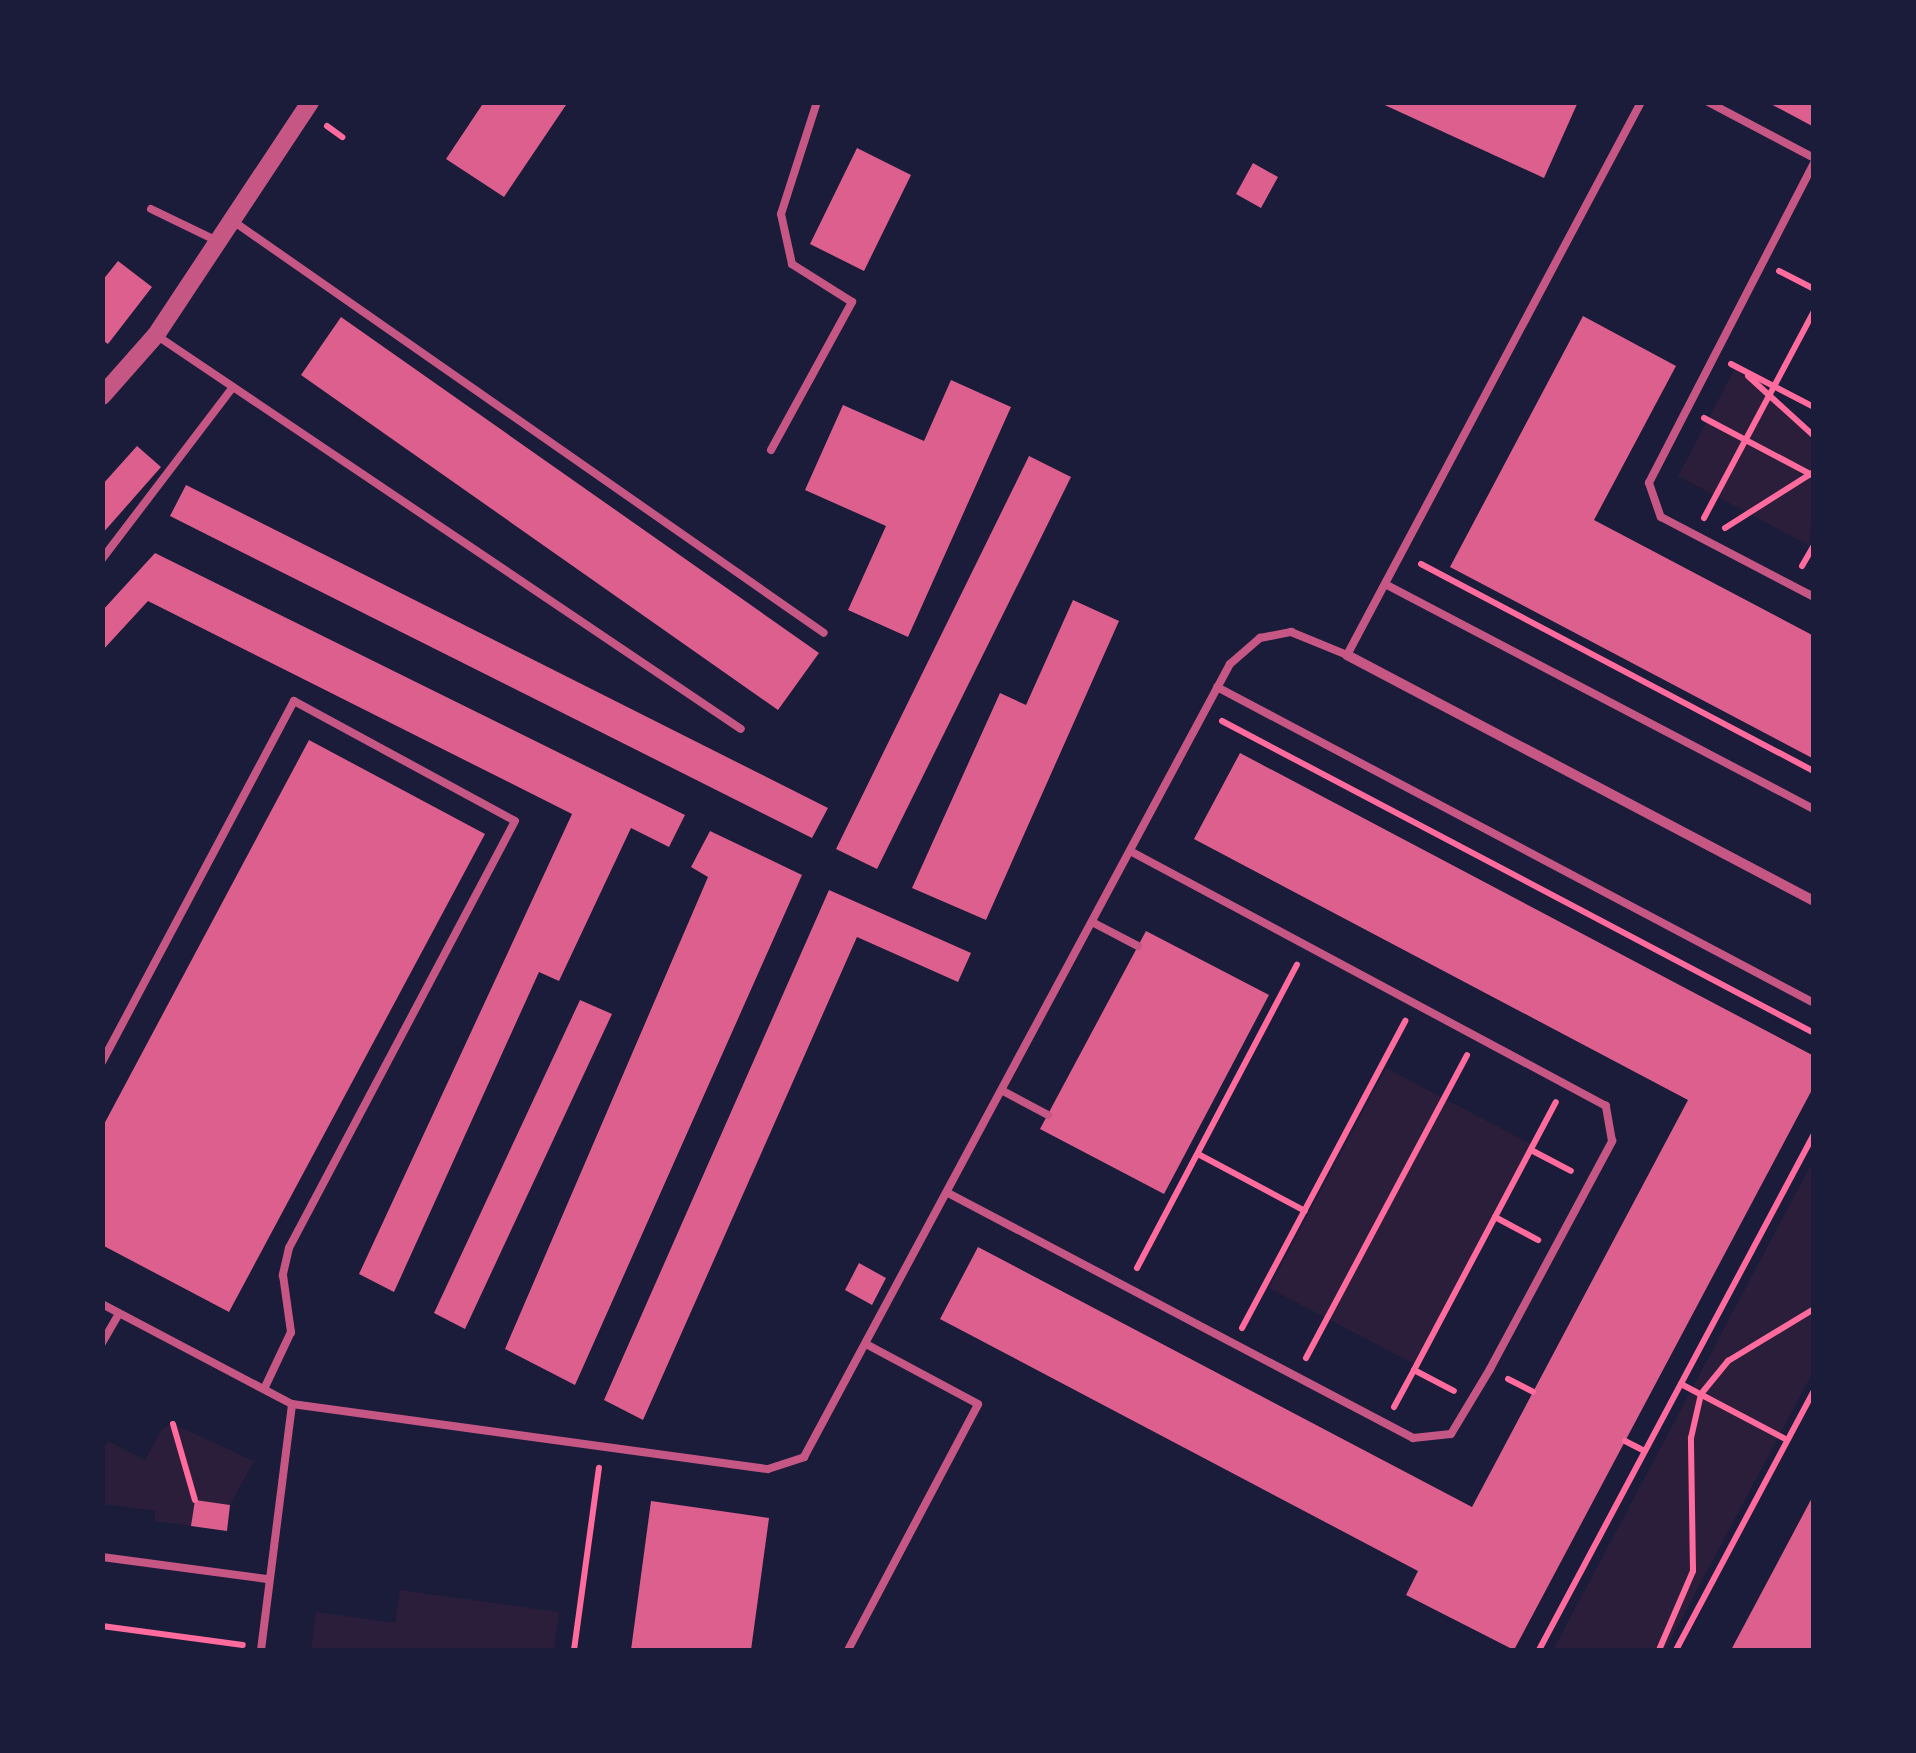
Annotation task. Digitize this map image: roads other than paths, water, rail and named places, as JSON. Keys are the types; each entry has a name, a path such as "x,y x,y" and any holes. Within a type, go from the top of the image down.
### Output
{"street":[{"path":"102,396 156,335 228,218 310,102"},
{"path":"1348,655 1814,901"}],"lane":[{"path":"772,450 852,302 792,264 781,214 817,102"},
{"path":"102,1304 292,1404 768,1469 785,1467 812,1449 1217,688 1245,648 1274,634 1306,633 1348,655 1640,102"},
{"path":"1708,102 1814,161 1648,483 1661,517 1814,597"},
{"path":"150,210 215,240"},
{"path":"228,218 824,632"},
{"path":"156,335 742,730"},
{"path":"102,559 233,387"},
{"path":"1385,584 1814,809"},
{"path":"1217,688 1814,1003"},
{"path":"102,1062 294,701 515,820 289,1248 283,1275 291,1332 264,1388"},
{"path":"948,1193 1413,1438 1439,1440 1459,1427 1612,1141 1612,1116 1594,1096 1130,851"},
{"path":"1092,922 1138,946"},
{"path":"1002,1091 1048,1115"},
{"path":"102,1343 119,1313"},
{"path":"848,1650 978,1404 868,1345"},
{"path":"260,1649 292,1404"},
{"path":"102,1557 267,1579"}]}
